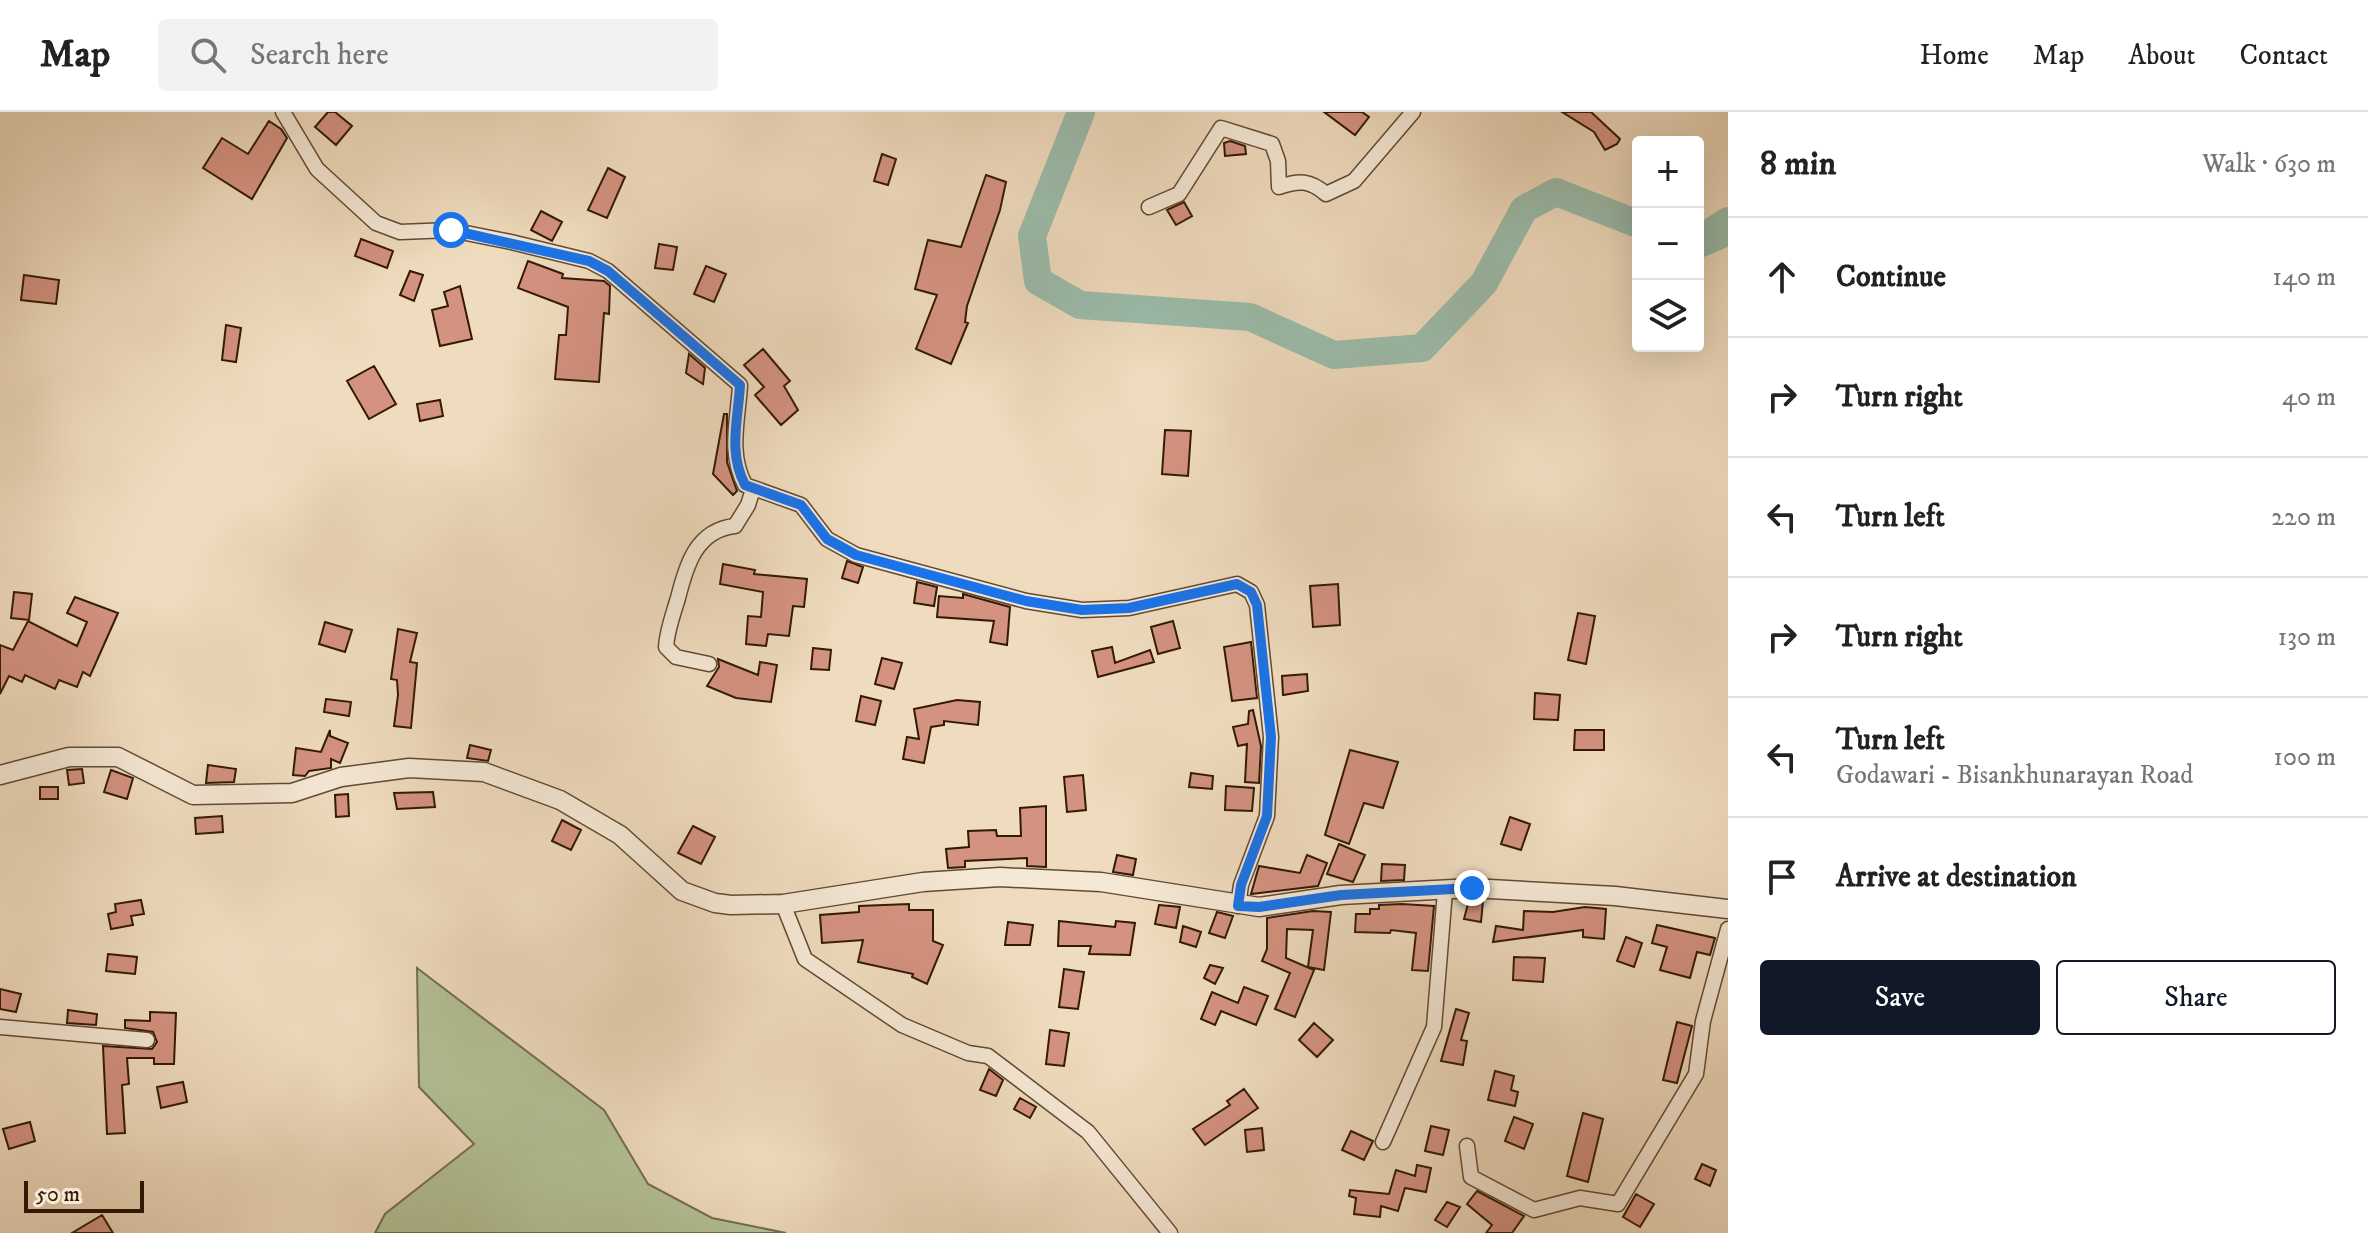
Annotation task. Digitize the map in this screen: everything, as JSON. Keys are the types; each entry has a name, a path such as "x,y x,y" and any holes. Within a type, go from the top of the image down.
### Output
{"street":[{"path":"283,112 317,169 376,223 400,232 451,230 511,242 589,261 608,271 740,385 734,441 735,467 745,485 801,505 827,539 856,555 1026,601 1082,610 1129,608 1237,584 1251,592 1257,605 1271,737 1267,816 1241,885 1238,906"},
{"path":"1149,207 1179,194 1221,128 1272,144 1278,161 1279,187 1296,181 1314,183 1326,194 1354,181 1413,112"},
{"path":"709,664 676,657 666,647 666,635 690,559 704,538 721,527 735,526 748,505 753,489"},
{"path":"0,775 69,757 118,757 193,795 292,793 341,777 409,768 484,772 560,800 620,835 682,891 715,903 783,904 892,885 1000,877 1101,882 1259,907 1341,895 1502,888 1728,909"},
{"path":"1383,1142 1434,1027 1445,891"},
{"path":"783,904 805,959 902,1025 968,1053 988,1056 1088,1132 1170,1233"},
{"path":"1467,1146 1471,1177 1534,1210 1580,1198 1618,1204 1696,1074 1703,1021 1728,929"},
{"path":"0,1027 147,1040"}],"green space":[{"path":"417,968 604,1110 648,1184 712,1218 786,1233 375,1233 385,1214 474,1144 419,1087"}],"building":[{"path":"328,112 335,112 352,126 336,145 315,127"},
{"path":"1324,112 1362,112 1369,117 1355,135"},
{"path":"1562,112 1591,112 1620,139 1605,150 1594,132"},
{"path":"269,121 281,129 287,138 252,199 203,168 222,138 248,154"},
{"path":"1230,141 1245,146 1246,154 1225,156 1224,143"},
{"path":"882,154 896,159 888,185 874,181"},
{"path":"608,168 625,177 607,218 588,210"},
{"path":"986,175 1006,182 1000,210 967,306 965,322 968,323 951,364 916,349 937,295 915,289 928,240 961,247"},
{"path":"1184,202 1192,216 1176,225 1167,210"},
{"path":"541,211 562,222 552,241 531,230"},
{"path":"361,239 393,251 387,268 355,256"},
{"path":"659,244 677,247 673,270 655,268"},
{"path":"528,261 563,274 562,278 604,281 610,286 609,314 604,313 599,382 555,379 559,335 566,335 568,307 518,288"},
{"path":"706,266 726,274 714,302 694,294"},
{"path":"410,271 423,275 414,301 400,295"},
{"path":"24,275 59,280 56,304 21,300"},
{"path":"460,286 472,339 440,346 432,310 448,306 444,292"},
{"path":"226,325 241,328 236,362 222,360"},
{"path":"763,349 790,381 784,386 798,410 781,425 755,395 764,387 744,365"},
{"path":"689,354 705,368 703,384 686,373"},
{"path":"374,366 396,404 369,419 347,381"},
{"path":"440,400 443,416 420,421 417,404"},
{"path":"724,414 727,414 727,462 737,491 733,495 713,474"},
{"path":"1165,430 1191,431 1188,476 1162,474"},
{"path":"847,561 863,567 858,583 842,578"},
{"path":"723,564 755,570 754,574 807,579 804,607 793,606 789,636 768,634 766,646 746,644 748,616 761,617 763,592 720,584"},
{"path":"917,582 937,587 934,606 914,603"},
{"path":"1338,584 1340,625 1313,627 1310,586"},
{"path":"14,592 32,594 29,620 11,618"},
{"path":"963,594 1010,607 1007,645 990,642 994,621 937,617 939,596 963,598"},
{"path":"75,597 118,613 90,676 83,672 77,687 59,680 55,689 25,675 22,682 9,676 0,694 0,645 13,650 28,621 77,646 87,622 67,613"},
{"path":"1578,613 1595,616 1586,664 1568,660"},
{"path":"1173,621 1180,648 1158,654 1151,627"},
{"path":"325,622 352,630 345,652 319,644"},
{"path":"398,629 417,633 410,662 417,663 411,728 394,726 398,695 397,680 391,679"},
{"path":"1251,642 1257,698 1232,701 1224,647"},
{"path":"1112,647 1115,663 1150,650 1154,662 1098,677 1092,651"},
{"path":"813,648 831,650 829,670 811,669"},
{"path":"882,658 902,663 894,689 875,684"},
{"path":"718,659 758,675 760,662 777,665 771,702 736,698 707,686 719,667"},
{"path":"1307,674 1308,691 1283,695 1282,676"},
{"path":"1535,693 1560,695 1558,720 1534,719"},
{"path":"861,696 881,701 875,725 856,721"},
{"path":"326,699 351,702 349,716 324,712"},
{"path":"957,700 980,702 978,725 944,721 944,725 931,727 924,763 903,759 907,737 919,739 914,709"},
{"path":"1253,710 1261,746 1259,783 1245,782 1247,744 1238,746 1233,727 1248,724 1249,711"},
{"path":"330,730 330,736 348,743 340,763 331,759 331,768 309,771 305,776 293,775 296,748 321,752"},
{"path":"1575,730 1604,730 1604,750 1574,750"},
{"path":"470,745 491,750 488,761 467,758"},
{"path":"1350,750 1398,762 1383,808 1364,803 1349,844 1325,835"},
{"path":"208,765 236,769 234,782 206,783"},
{"path":"82,769 84,783 69,785 67,770"},
{"path":"111,770 133,778 127,799 104,792"},
{"path":"1191,773 1213,776 1212,789 1189,787"},
{"path":"1083,775 1086,810 1067,812 1064,777"},
{"path":"1226,786 1254,788 1252,811 1225,810"},
{"path":"40,787 58,787 58,799 40,799"},
{"path":"433,792 435,807 397,809 394,793"},
{"path":"348,794 349,816 336,817 335,795"},
{"path":"1046,806 1046,867 1027,866 1027,858 965,861 965,867 948,868 946,849 969,847 968,831 996,830 997,836 1021,836 1020,808"},
{"path":"222,816 223,832 196,834 195,818"},
{"path":"1510,817 1530,824 1521,850 1501,844"},
{"path":"562,820 581,830 571,850 552,841"},
{"path":"693,826 715,837 701,864 678,853"},
{"path":"1339,844 1365,855 1353,882 1327,874"},
{"path":"1117,855 1136,859 1133,875 1113,872"},
{"path":"1307,855 1327,863 1318,886 1251,894 1259,866 1300,873"},
{"path":"1382,864 1405,865 1404,880 1381,881"},
{"path":"141,900 144,914 131,916 133,925 111,929 108,914 116,912 115,904"},
{"path":"1469,900 1483,901 1481,922 1464,919"},
{"path":"909,904 909,910 933,910 933,941 943,945 927,984 912,977 913,974 858,962 863,940 822,943 820,915 859,912 859,906"},
{"path":"1159,905 1180,907 1176,928 1155,924"},
{"path":"1379,905 1434,906 1428,971 1412,970 1416,933 1391,930 1390,933 1355,932 1356,914 1370,914 1370,909 1379,909"},
{"path":"1585,907 1606,909 1604,939 1583,937 1583,930 1493,942 1496,926 1523,930 1524,911 1553,912"},
{"path":"1313,911 1331,912 1324,970 1308,967 1313,930 1287,929 1286,958 1314,970 1295,1017 1275,1009 1290,973 1262,961 1267,949 1267,918"},
{"path":"1217,912 1233,916 1225,938 1209,933"},
{"path":"1059,921 1115,927 1116,921 1135,923 1130,955 1089,954 1091,946 1058,946"},
{"path":"1008,922 1033,925 1030,945 1005,945"},
{"path":"1657,925 1715,938 1710,955 1697,952 1690,978 1660,970 1667,947 1652,943"},
{"path":"1183,926 1201,932 1196,947 1180,942"},
{"path":"1626,937 1642,943 1634,967 1617,961"},
{"path":"108,954 137,957 135,974 106,971"},
{"path":"1514,957 1545,958 1543,982 1513,980"},
{"path":"1210,965 1223,968 1215,984 1204,978"},
{"path":"1064,969 1084,972 1078,1009 1059,1007"},
{"path":"1244,987 1268,996 1256,1025 1221,1011 1215,1025 1201,1019 1212,992 1238,1003"},
{"path":"0,989 21,994 16,1012 0,1009"},
{"path":"1456,1009 1469,1013 1461,1040 1467,1041 1463,1065 1441,1061"},
{"path":"68,1010 97,1014 96,1025 67,1023"},
{"path":"150,1012 176,1013 174,1064 154,1064 154,1058 127,1058 129,1084 122,1085 125,1133 107,1134 103,1046 152,1049 157,1042 153,1032 125,1028 125,1020 150,1021"},
{"path":"1677,1022 1692,1026 1677,1083 1663,1080"},
{"path":"1314,1023 1333,1040 1317,1057 1299,1040"},
{"path":"1050,1030 1069,1033 1064,1066 1046,1064"},
{"path":"989,1069 1003,1080 996,1096 980,1090"},
{"path":"1495,1071 1514,1076 1511,1090 1518,1092 1515,1106 1488,1100"},
{"path":"183,1082 187,1102 161,1108 157,1087"},
{"path":"1244,1089 1258,1108 1205,1145 1193,1129 1230,1105 1227,1101"},
{"path":"1020,1098 1036,1107 1030,1118 1014,1109"},
{"path":"1583,1113 1603,1119 1588,1182 1567,1176"},
{"path":"1514,1117 1533,1124 1524,1149 1505,1141"},
{"path":"30,1122 35,1141 9,1149 3,1129"},
{"path":"1431,1126 1449,1130 1443,1155 1425,1151"},
{"path":"1262,1128 1264,1150 1247,1152 1245,1130"},
{"path":"1351,1131 1373,1141 1364,1160 1342,1150"},
{"path":"1702,1164 1716,1170 1710,1186 1695,1179"},
{"path":"1417,1165 1431,1168 1426,1192 1405,1188 1398,1211 1381,1206 1380,1217 1354,1214 1356,1198 1349,1196 1350,1190 1389,1194 1396,1170 1415,1176"},
{"path":"1477,1191 1524,1216 1512,1233 1486,1233 1492,1225 1467,1204"},
{"path":"1636,1194 1654,1204 1640,1227 1623,1217"},
{"path":"1447,1202 1460,1207 1447,1227 1435,1220"},
{"path":"102,1215 113,1233 72,1233"}],"waterway":[{"path":"1081,112 1032,236 1038,281 1080,305 1250,317 1334,355 1422,348 1484,283 1524,209 1556,192 1632,222"},
{"path":"1704,236 1728,221"},
{"path":"1704,248 1728,238"}],"route":[{"path":"451,230 589,261 608,271 740,385 734,441 735,467 745,485 760,493 801,505 827,539 856,555 980,591 1082,610 1129,608 1237,584 1251,592 1257,605 1271,737 1267,765 1267,816 1241,885 1238,906 1259,907 1341,895 1412,894 1472,888"}]}
